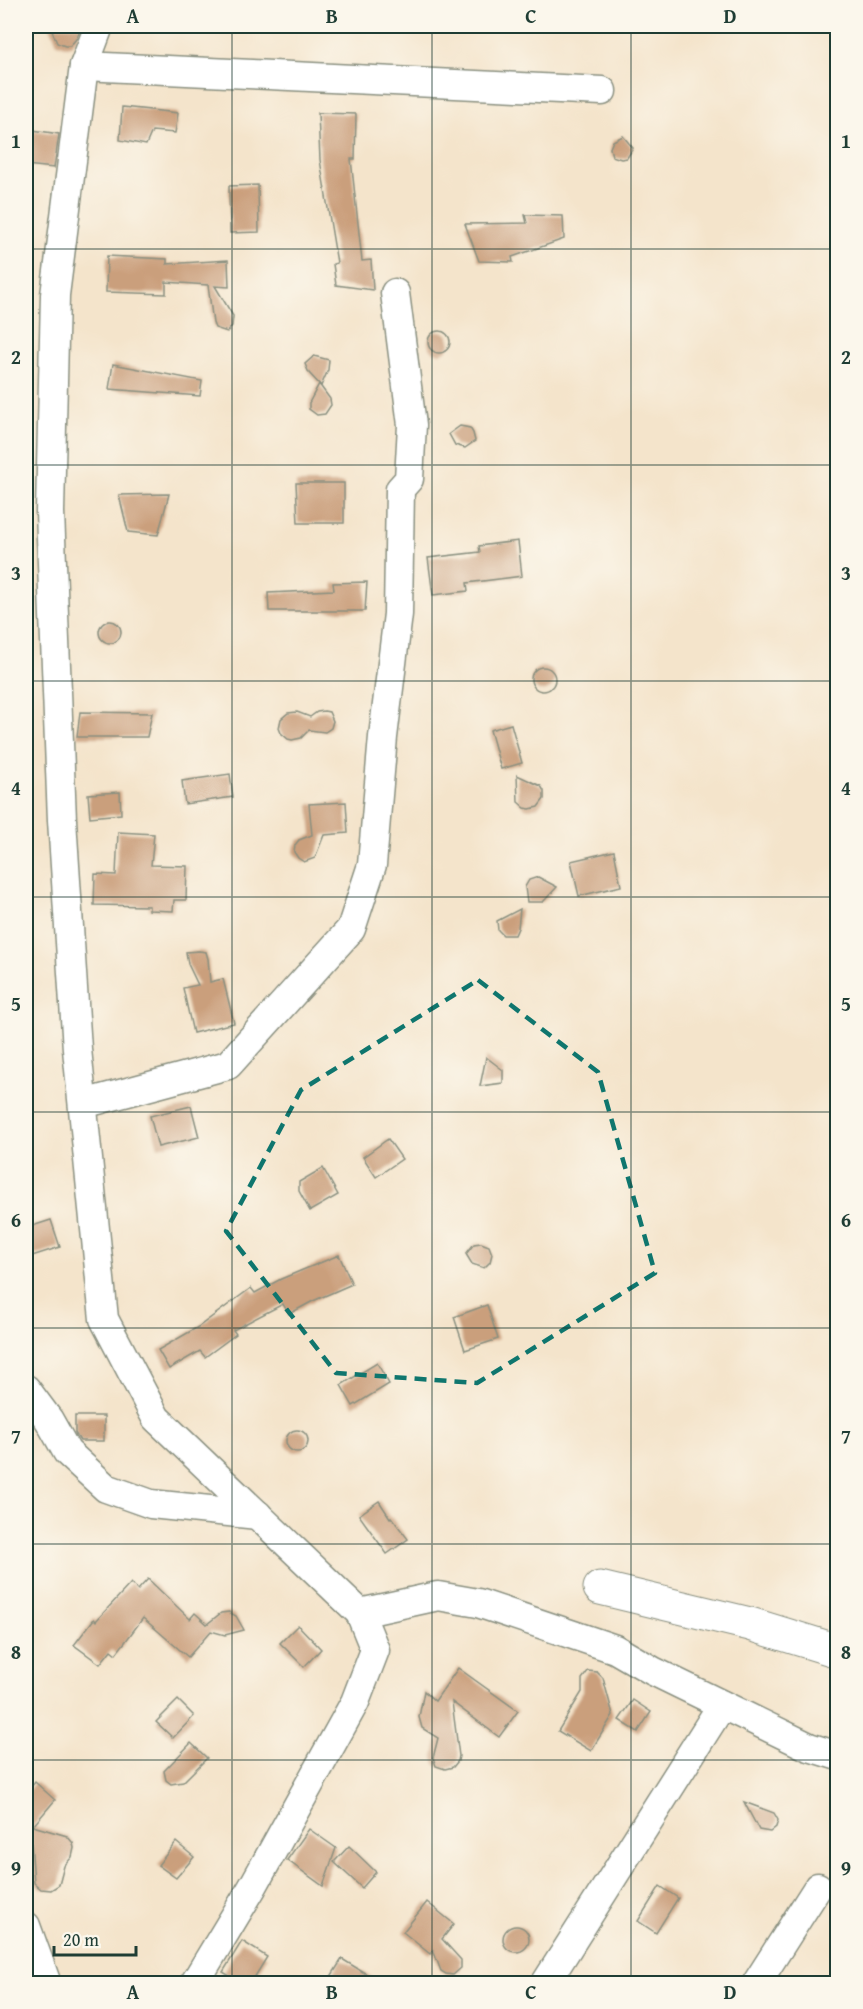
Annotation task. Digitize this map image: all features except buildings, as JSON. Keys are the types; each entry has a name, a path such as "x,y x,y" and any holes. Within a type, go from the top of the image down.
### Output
{"street":[{"path":"99,26 84,66 55,295 50,512 62,820 77,1049 104,1319 156,1418 360,1613 375,1650 355,1702 252,1888 194,1983"},
{"path":"84,66 603,91"},
{"path":"83,1104 228,1065 351,929 372,865 383,737 398,614 399,489 409,479 412,425 395,293"},
{"path":"26,1389 49,1420 67,1452 106,1488 151,1504 258,1515"},
{"path":"600,1588 750,1624 837,1651"},
{"path":"360,1613 438,1596 478,1603 615,1649 653,1671 809,1747 837,1756"},
{"path":"545,1983 722,1705"},
{"path":"756,1983 818,1887"},
{"path":"26,1926 47,1983"}],"highlighted area":[{"path":"478,980 598,1072 655,1273 477,1383 336,1373 226,1231 301,1090"}]}
